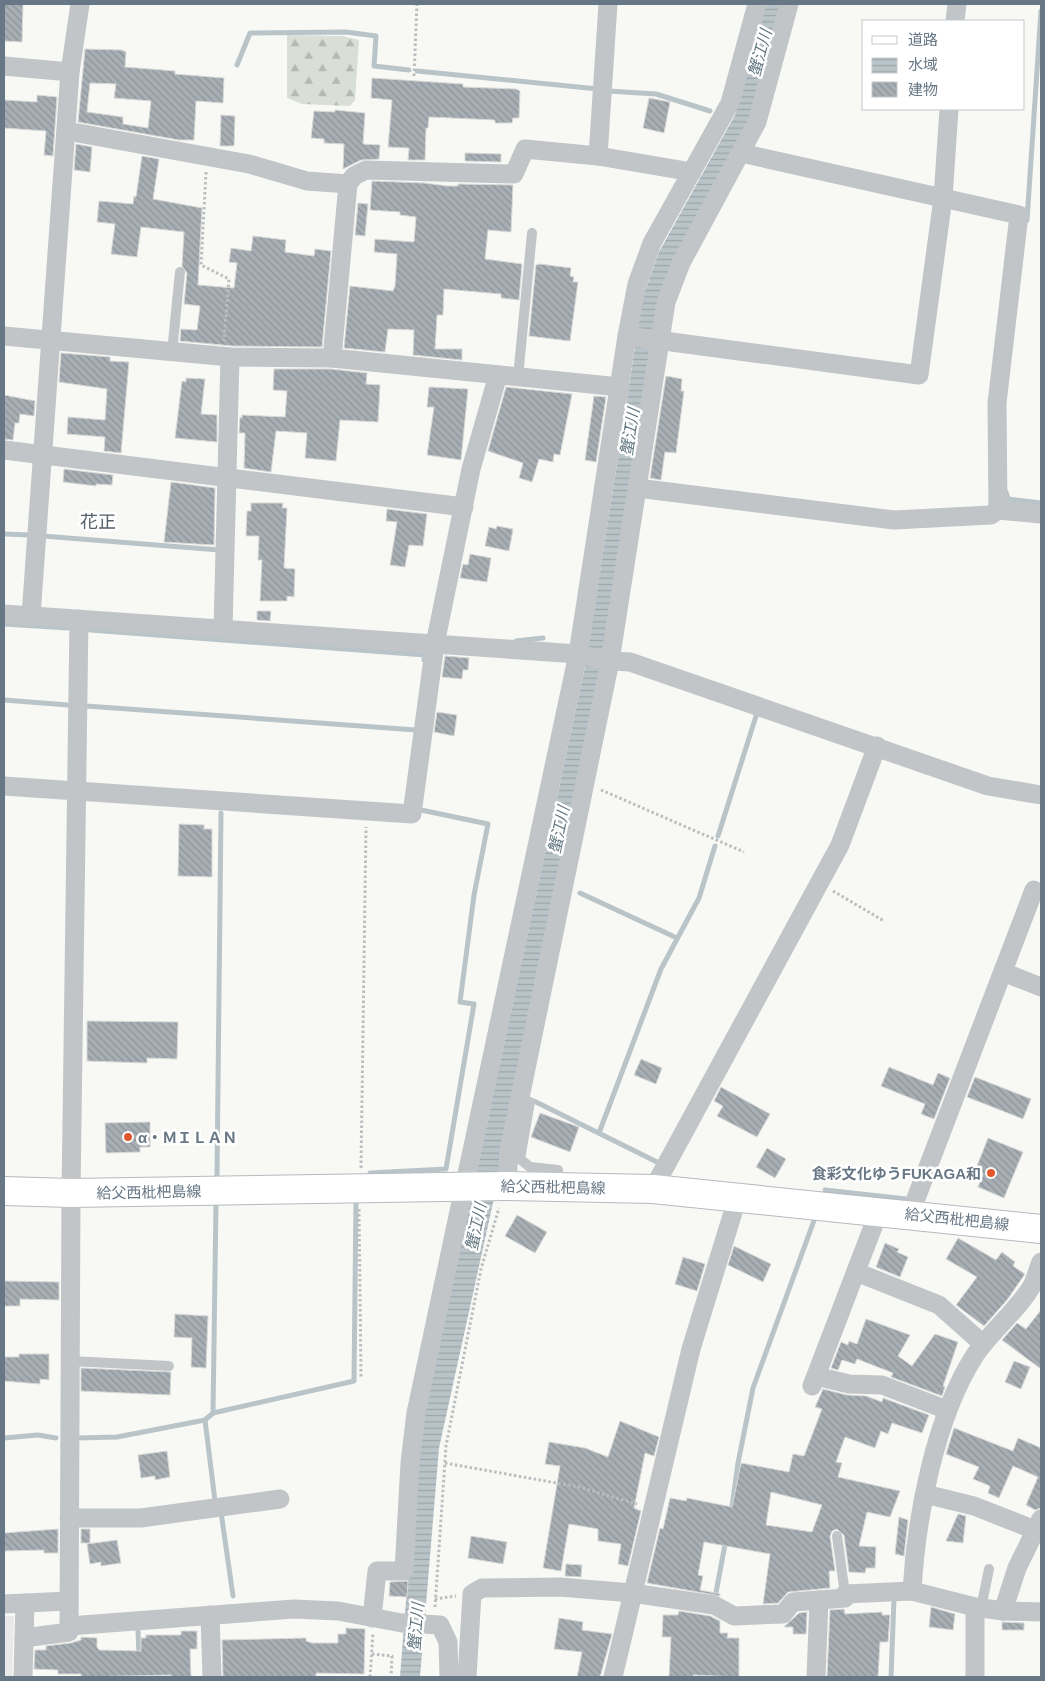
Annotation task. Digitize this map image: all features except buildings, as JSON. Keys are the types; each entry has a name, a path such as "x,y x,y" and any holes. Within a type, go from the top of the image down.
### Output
{"main road":[{"name":"給父西枇杷島線","path":"4,1191 71,1193 506,1186 653,1189 738,1196 1041,1228"}],"street":[{"path":"31,616 49,341 67,132 70,72 80,4"},
{"path":"598,156 608,4"},
{"path":"373,1618 377,1571 404,1571 410,1463 416,1413 578,654 637,284 652,243 730,103 757,4"},
{"path":"506,1186 509,1152 610,661 658,340 666,302 682,263 757,122 789,4"},
{"path":"955,20 956,4"},
{"path":"4,66 70,72"},
{"path":"629,336 919,375 943,198 949,110"},
{"path":"67,132 249,164 308,181 348,184"},
{"path":"332,358 348,184 354,176 366,170 514,174 526,149 598,156 692,172"},
{"path":"741,153 1019,215 996,403 998,510"},
{"path":"4,336 226,356 332,358 620,387"},
{"path":"223,629 227,477 226,356"},
{"path":"4,786 412,814 435,644 471,469 498,374"},
{"path":"4,450 464,507"},
{"path":"637,488 894,520 991,515 998,510 1041,514"},
{"path":"4,614 578,654 610,661 630,662 988,786 1041,795"},
{"path":"24,1638 68,1632 71,1193 79,619"},
{"path":"653,1189 840,845 877,746"},
{"path":"910,1214 1034,890"},
{"path":"1003,972 1041,987"},
{"path":"613,1677 690,1349 738,1196"},
{"path":"879,1211 814,1381 882,1385 947,1410"},
{"path":"912,1591 914,1550 925,1494 947,1410 958,1385 984,1344 1032,1285 1041,1262"},
{"path":"856,1272 939,1305 984,1344"},
{"path":"925,1494 1038,1524 1017,1568 1003,1611"},
{"path":"69,1518 141,1518 280,1498"},
{"path":"467,1677 472,1594 482,1588 560,1587 632,1593 714,1606 734,1616 784,1614 793,1602 845,1598 845,1594 912,1591 978,1607 1003,1611 1041,1612"},
{"path":"816,1677 819,1600"},
{"path":"4,1604 68,1601"},
{"path":"23,1677 25,1603"},
{"path":"975,1677 978,1607"},
{"path":"68,1626 294,1609 338,1611 402,1623 440,1625 448,1642 449,1677"},
{"path":"210,1615 212,1677"}],"lane":[{"path":"518,377 532,233"},
{"path":"172,352 180,272"},
{"path":"530,1102 520,1159 530,1167 558,1170 556,1187"},
{"path":"70,1361 170,1366"},
{"path":"837,1536 845,1594"},
{"path":"978,1607 989,1569"}],"path":[{"path":"414,76 417,4"},
{"path":"207,157 201,265 229,279 226,356"},
{"path":"584,783 744,852"},
{"path":"361,1377 360,1188 366,811"},
{"path":"819,884 884,921"},
{"path":"432,1624 446,1446 481,1269 506,1186"},
{"path":"445,1463 579,1487 652,1508"},
{"path":"370,1677 373,1618"},
{"path":"372,1654 392,1656 391,1677"}],"shaded area":[{"path":"4,1616 14,1616 12,1677 4,1677"}],"green space":[{"path":"287,35 342,36 359,40 355,100 350,106 302,104 287,98"}],"water":[{"name":"蟹江川","path":"766,4 784,4 750,119 677,261 606,652 496,1189 439,1448 420,1677 400,1677 417,1461 425,1413 586,662 643,296 659,252 735,115"}],"waterway":[{"path":"1027,220 1041,11"},
{"path":"237,65 250,33 346,32 376,36 374,66 409,70"},
{"path":"417,71 598,89"},
{"path":"608,91 656,94 710,111"},
{"path":"1006,492 1008,499 1041,503"},
{"path":"4,534 30,535"},
{"path":"43,536 219,550"},
{"path":"4,624 68,628"},
{"path":"90,630 425,655 424,660"},
{"path":"516,641 543,638"},
{"path":"4,700 68,705"},
{"path":"86,706 416,730"},
{"path":"718,836 757,713 755,712"},
{"path":"370,1173 446,1169 474,1004 460,1002 474,895 488,824 421,810"},
{"path":"217,1175 221,813"},
{"path":"599,1133 661,969 699,898 715,846"},
{"path":"580,893 677,938"},
{"path":"534,1101 657,1162"},
{"path":"825,1190 906,1199"},
{"path":"213,1413 354,1381 356,1201"},
{"path":"215,1501 205,1420 213,1413 216,1204"},
{"path":"731,1514 738,1463 753,1388 816,1215"},
{"path":"77,1438 117,1437 205,1420"},
{"path":"4,1438 38,1435 56,1438"},
{"path":"221,1512 233,1596"},
{"path":"710,1597 715,1598 726,1539"},
{"path":"891,1677 894,1599"},
{"path":"138,1630 139,1657"}],"place":[{"name":"α・ＭＩＬＡＮ","path":"128,1137"},
{"name":"食彩文化ゆうFUKAGA和","path":"991,1173"}],"district":[{"name":"花正","path":"98,522"}]}
